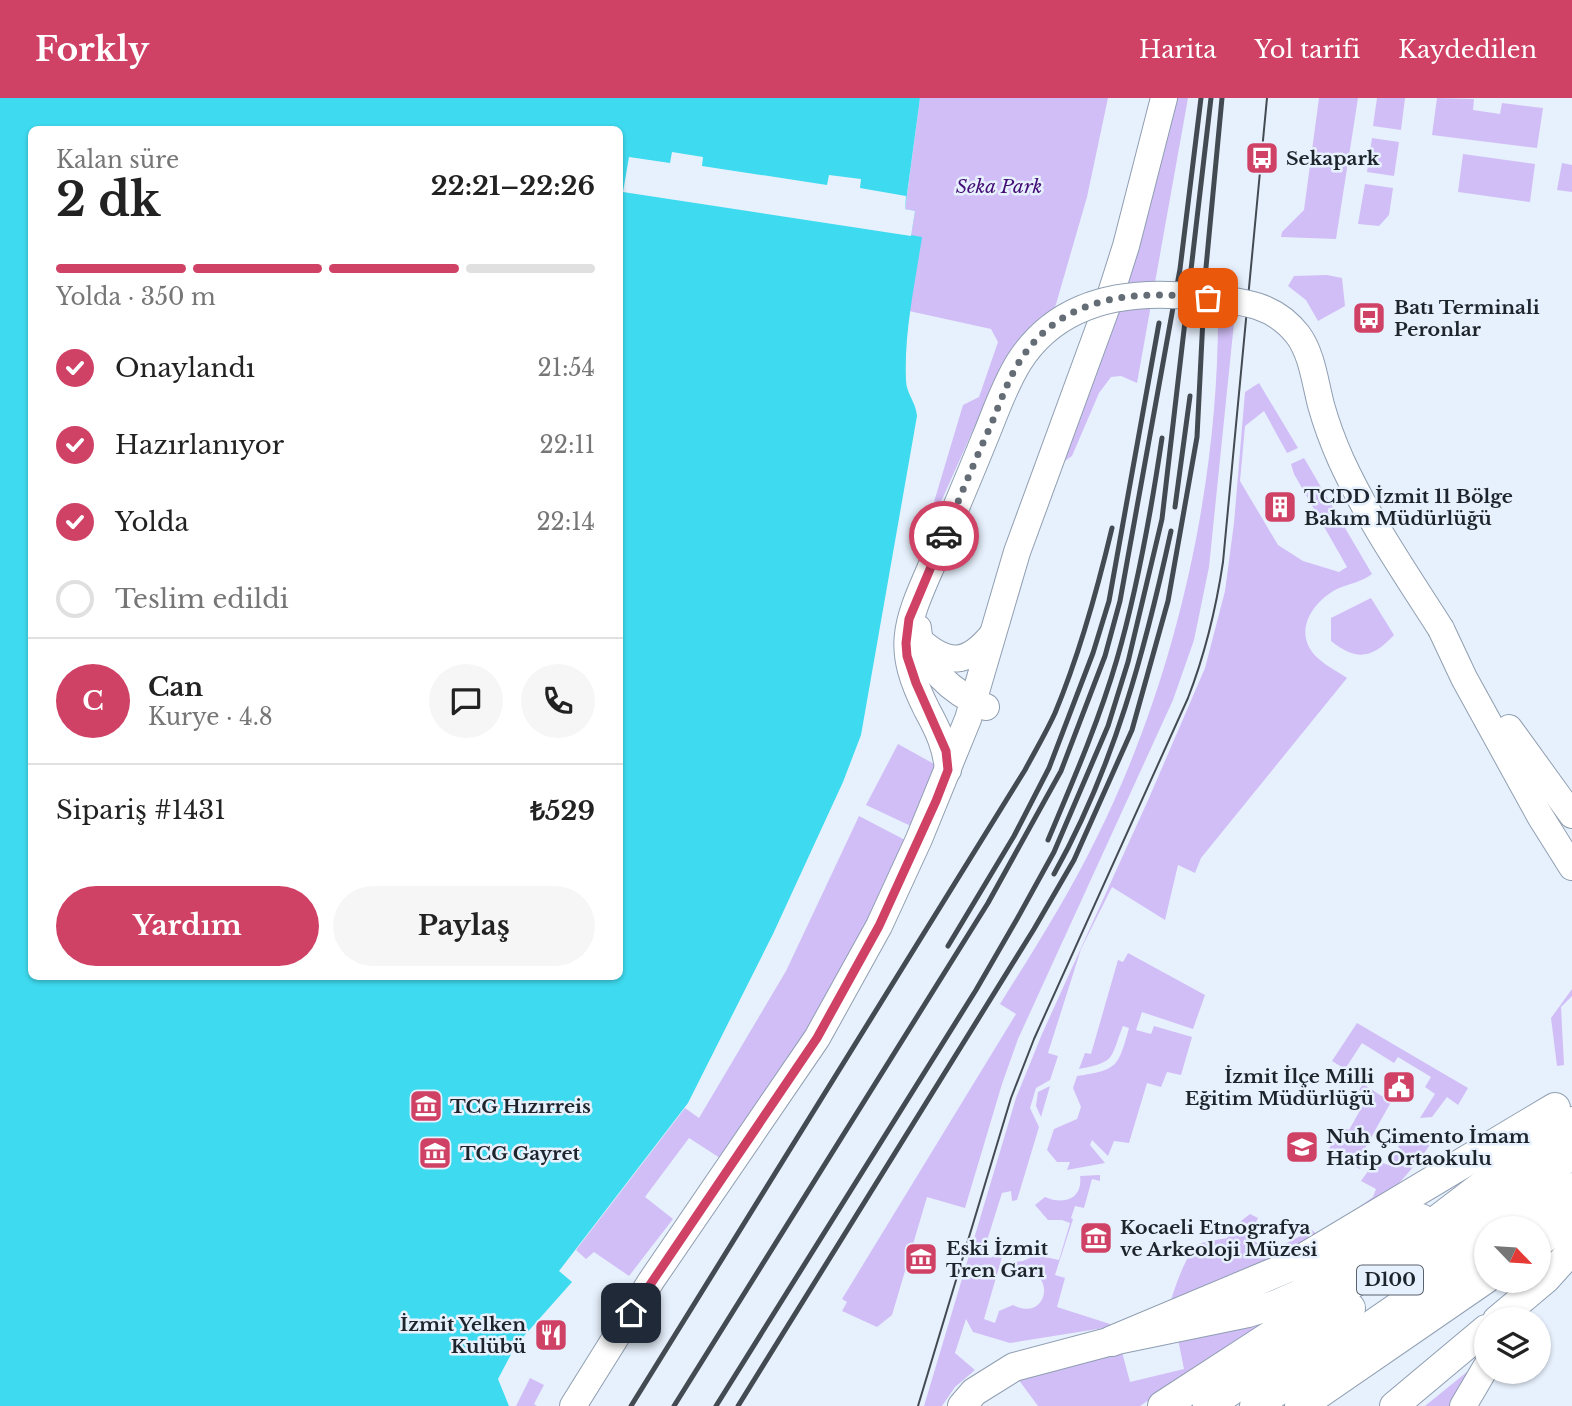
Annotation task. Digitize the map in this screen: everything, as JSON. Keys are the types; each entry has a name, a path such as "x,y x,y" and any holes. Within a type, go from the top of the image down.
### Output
{"highway":[{"path":"1163,1406 1371,1271 1527,1152 1564,1115"},
{"path":"1112,1341 1291,1266 1564,1115"},
{"name":"D100","path":"1208,1406 1572,1154"},
{"path":"1531,1216 1572,1188"},
{"path":"1551,1233 1572,1218"},
{"name":"D100","path":"1255,1406 1474,1255"},
{"path":"1300,1406 1474,1286"}],"main road":[{"path":"592,1406 674,1273 849,1015 906,905 948,809 977,713 992,635 1017,552 1126,246 1164,98"},
{"path":"948,770 946,751 909,663 906,643 909,619 1010,379 1031,345 1059,321 1106,300 1138,294 1185,295 1252,303 1279,316 1299,337 1311,365 1324,416 1340,459 1376,524 1441,629 1572,815"},
{"path":"573,1406 650,1281 817,1038 879,926 948,770 999,668 1051,460"},
{"path":"931,567 918,627 919,640 932,668 960,693 977,713"},
{"path":"1441,629 1464,678 1540,816 1572,867"},
{"path":"919,640 943,657 958,659 980,649 992,635"},
{"path":"921,695 943,709 977,713"},
{"path":"962,1406 974,1392 1014,1367 1112,1341 1248,1313 1299,1293 1527,1152"},
{"path":"1551,1273 1572,1250"},
{"path":"1513,1307 1529,1293"},
{"path":"1394,1406 1474,1339"},
{"path":"1463,1406 1476,1384"}],"green space":[{"name":"Seka Park","path":"920,98 1108,98 1087,197 1054,311 1015,345 1002,365 940,504 934,502 963,405 979,397 998,342 991,329 909,311 921,237 911,236 905,210"},
{"path":"1175,98 1188,98 1137,383 1121,376 1111,377 1099,393 1072,456 1062,463 1157,179"},
{"path":"1319,98 1358,98 1336,239 1281,237 1282,232 1304,210"},
{"path":"1377,98 1405,98 1401,130 1373,126"},
{"path":"1437,98 1474,99 1473,110 1500,114 1502,103 1543,108 1537,148 1432,135"},
{"path":"1372,138 1399,142 1394,176 1367,172"},
{"path":"1463,154 1535,164 1530,202 1458,192"},
{"path":"1562,163 1572,165 1572,192 1557,190"},
{"path":"1365,184 1393,188 1389,215 1379,226 1358,224"},
{"path":"1327,275 1342,278 1345,306 1318,321 1306,300 1288,286 1294,276"},
{"path":"1218,310 1235,313 1209,567 1194,640 1173,700 1018,1039 965,1208 927,1197 892,1315 877,1327 842,1311 847,1302 842,1299 1016,1014 1000,1004 1050,923 1096,839 1149,715 1170,649 1201,514 1216,377"},
{"path":"1259,383 1298,448 1287,453 1264,411 1245,426 1240,481 1278,545 1303,561 1339,572 1347,567 1294,474 1291,464 1304,458 1372,574 1330,593 1316,606 1307,621 1306,638 1312,652 1347,678 1201,858 1195,873 1178,865 1165,920 1112,887 1081,949 1048,1053 1058,1056 1050,1080 1036,1088 1030,1108 1039,1127 1017,1200 1012,1201 1011,1191 1002,1193 984,1250 990,1258 997,1254 1002,1257 984,1319 995,1323 999,1311 1013,1305 1025,1309 1035,1307 1041,1301 1044,1293 1039,1278 1032,1274 1020,1275 1013,1262 1036,1255 1059,1260 1070,1223 1048,1220 1035,1205 1045,1197 1058,1200 1070,1198 1078,1191 1080,1176 1100,1175 1100,1181 1092,1179 1084,1208 1075,1206 1071,1218 1073,1219 1055,1275 1065,1278 1057,1307 1110,1324 1110,1327 1010,1343 973,1332 966,1319 955,1353 975,1370 955,1387 942,1406 924,1406 1016,1098 1042,1034 1205,668 1225,591 1234,523 1245,392"},
{"path":"1371,598 1394,635 1378,649 1364,654 1348,652 1331,641 1331,618"},
{"path":"898,744 936,765 913,827 866,805"},
{"path":"859,816 907,841 829,996 723,1160 689,1138 645,1197 673,1219 629,1276 594,1252 586,1259 576,1250 685,1108 699,1118 786,971"},
{"path":"1128,953 1205,995 1193,1029 1142,1012 1136,1030 1151,1034 1154,1026 1192,1037 1181,1075 1167,1072 1161,1087 1147,1083 1129,1143 1114,1141 1108,1156 1092,1140 1090,1145 1105,1163 1067,1170 1070,1162 1057,1162 1047,1150 1054,1129 1077,1119 1081,1107 1073,1088 1077,1076 1109,1068 1119,1059 1129,1028 1123,1026 1113,1052 1106,1061 1079,1069 1085,1053 1091,1054 1118,960 1123,962"},
{"path":"1572,989 1572,996 1561,1007 1564,1065 1557,1066 1551,1018"},
{"path":"1357,1023 1468,1088 1458,1105 1447,1097 1432,1117 1420,1118 1435,1094 1425,1087 1431,1077 1398,1057 1394,1063 1362,1043 1345,1069 1332,1061"},
{"path":"1363,1084 1391,1102 1363,1152 1367,1155 1360,1169 1327,1152 1341,1127 1349,1130 1368,1096 1359,1090"},
{"path":"1050,1086 1041,1117 1036,1106 1038,1092"},
{"path":"1404,1135 1435,1137 1421,1158 1387,1197 1337,1223 1373,1197 1376,1189 1361,1181 1376,1160 1388,1165 1394,1153 1398,1155 1402,1150 1398,1147"},
{"path":"1250,1214 1258,1218 1255,1224 1259,1227 1252,1240 1278,1254 1285,1244 1312,1230 1322,1239 1170,1305 1181,1272 1195,1247 1227,1238 1232,1228"},
{"path":"1264,1322 1140,1406 1038,1406 1018,1379 1122,1352 1130,1382 1184,1369 1178,1339"},
{"path":"1473,1367 1450,1406 1425,1406"},
{"path":"530,1378 544,1385 534,1404 537,1406 516,1406"}],"water":[{"path":"0,98 920,98 905,209 915,211 911,235 922,237 906,362 906,385 917,416 861,735 843,782 773,934 688,1103 559,1271 572,1282 516,1345 498,1379 509,1406 0,1406"}],"pier":[{"path":"672,152 703,157 702,166 827,185 829,175 861,179 860,188 906,196 905,209 915,211 911,236 623,192 629,157 670,163"}],"tram line":[{"path":"918,1406 1011,1098 1034,1039 1188,698 1200,665 1223,562 1267,98"}],"railway":[{"path":"674,1406 988,903 1061,771 1105,656 1120,601 1180,269 1201,98"},
{"path":"716,1406 976,990 1017,919 1054,852 1108,726 1128,662 1162,519 1211,98"},
{"path":"738,1406 1034,929 1074,860 1132,730 1168,601 1197,437 1205,278 1222,98"},
{"path":"948,946 1014,836 1049,768 1093,653 1109,601 1159,323"},
{"path":"1175,507 1190,396"},
{"path":"1048,840 1094,728 1117,659 1143,549 1162,438"},
{"path":"631,1406 1025,770 1055,713 1072,668 1112,528"},
{"path":"1054,874 1111,750 1138,664 1171,531"}],"way so far":[{"path":"944,536 1010,379 1031,345 1045,332 1074,313 1122,296 1160,294 1208,298"}],"place":[{"name":"Sekapark","path":"1262,158"},
{"name":"Batı Terminali Peronlar","path":"1369,318"},
{"name":"TCDD İzmit 11 Bölge Bakım Müdürlüğü","path":"1280,507"},
{"name":"İzmit İlçe Milli Eğitim Müdürlüğü","path":"1399,1087"},
{"name":"TCG Hızırreis","path":"426,1106"},
{"name":"Nuh Çimento İmam Hatip Ortaokulu","path":"1302,1147"},
{"name":"TCG Gayret","path":"435,1153"},
{"name":"Kocaeli Etnografya ve Arkeoloji Müzesi","path":"1096,1238"},
{"name":"Eski İzmit Tren Garı","path":"921,1259"},
{"name":"İzmit Yelken Kulübü","path":"551,1335"}],"route":[{"path":"631,1313 650,1281 790,1080 838,1003 879,926 936,801 948,770 946,751 916,683 907,656 906,643 909,619 944,536"}]}
